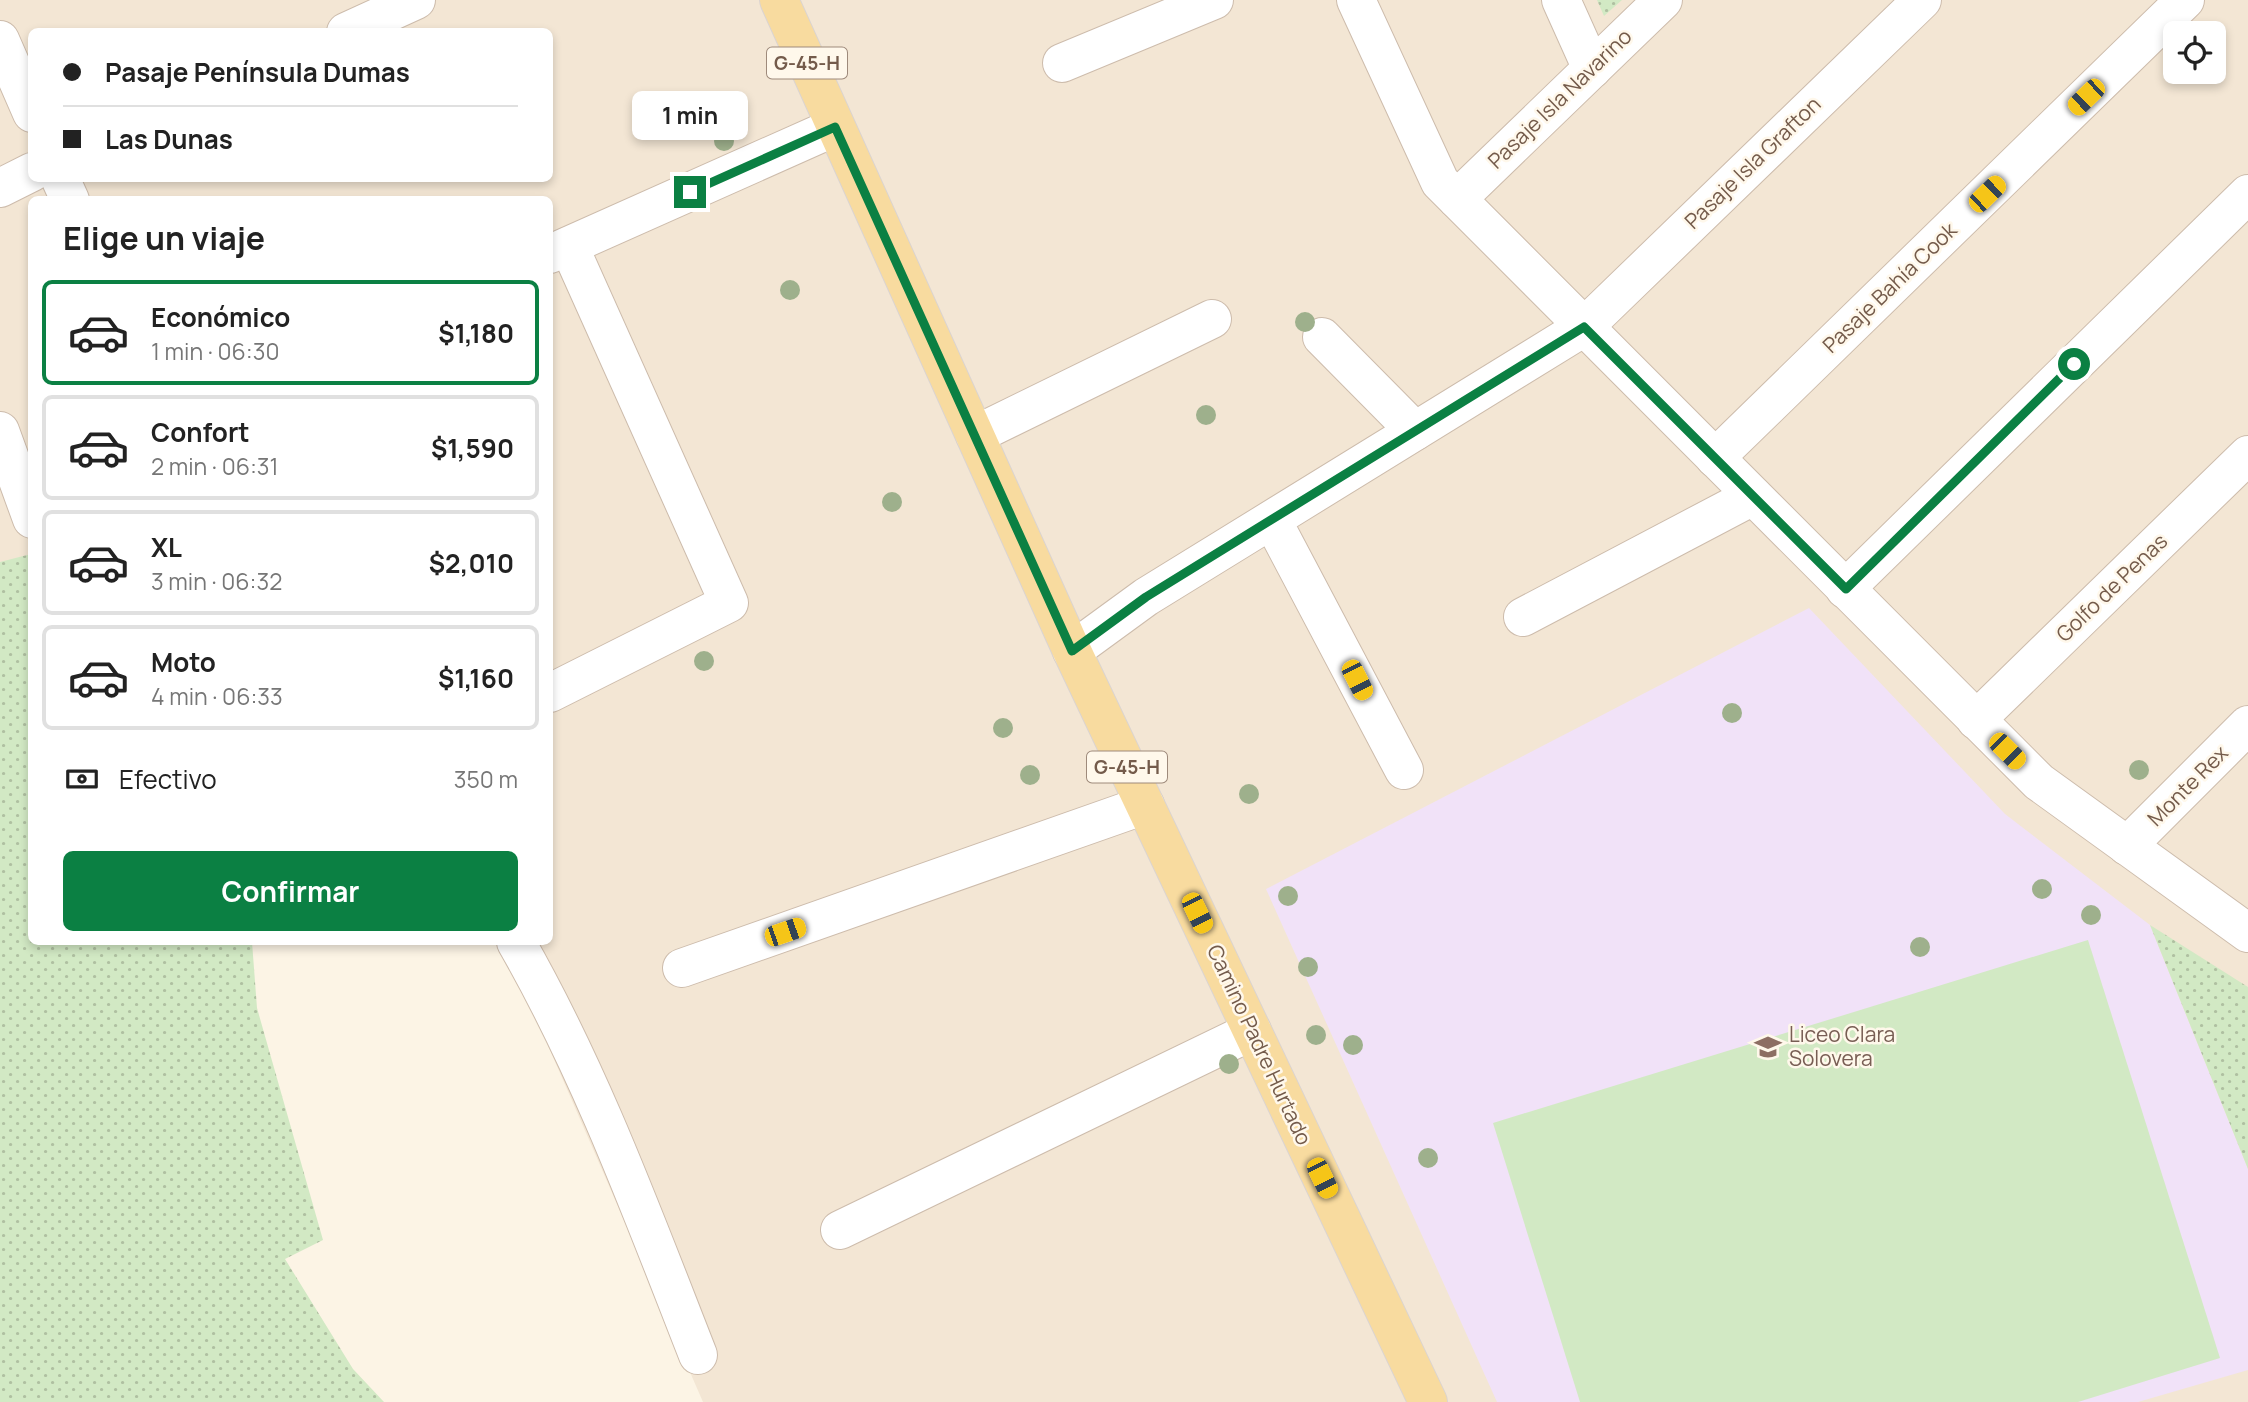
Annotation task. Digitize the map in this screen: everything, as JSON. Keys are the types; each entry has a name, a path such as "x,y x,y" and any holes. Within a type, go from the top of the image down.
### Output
{"main road":[{"name":"Camino Padre Hurtado","path":"779,0 1072,651 1428,1402"}],"street":[{"path":"354,28 416,0"},
{"path":"1062,63 1214,0"},
{"path":"1356,0 1440,182 2039,782 2248,933"},
{"path":"1561,0 1592,69"},
{"name":"Pasaje Isla Navarino","path":"1457,199 1662,0"},
{"name":"Pasaje Isla Grafton","path":"1072,651 1146,597 1584,327 1922,0"},
{"name":"Pasaje Bahía Cook","path":"1715,458 2185,0"},
{"path":"0,40 28,104"},
{"path":"553,691 729,603 559,250 835,127"},
{"path":"0,188 28,174"},
{"path":"1846,589 2248,194"},
{"path":"975,435 1212,319"},
{"path":"1322,337 1415,431"},
{"path":"0,431 28,508"},
{"name":"Golfo de Penas","path":"1976,720 2248,455"},
{"path":"1523,617 1753,496"},
{"path":"1272,520 1404,770"},
{"name":"Monte Rex","path":"2127,846 2248,725"},
{"path":"682,968 1145,805"},
{"path":"518,945 554,1008 584,1070 698,1355"},
{"path":"840,1230 1252,1031"}],"shaded area":[{"path":"0,0 2248,0 2248,1402 703,1402 504,945 553,945 553,196 28,196 28,622 0,633"},
{"name":"Liceo Clara Solovera","path":"1809,608 2005,814 2150,925 2248,1169 2248,1370 2138,1402 1497,1402 1266,889"}],"green space":[{"path":"1597,0 1622,0 1604,16"},
{"path":"28,555 28,945 252,945 257,1008 323,1240 285,1259 353,1369 384,1402 0,1402 0,562"},
{"path":"2150,925 2248,987 2248,1169"},
{"path":"2088,940 2220,1358 2078,1402 1580,1402 1493,1123"}],"place":[{"name":"Liceo Clara Solovera","path":"1768,1047"}],"route":[{"path":"690,192 835,127 1072,651 1146,597 1584,327 1846,589 2074,364"}]}
